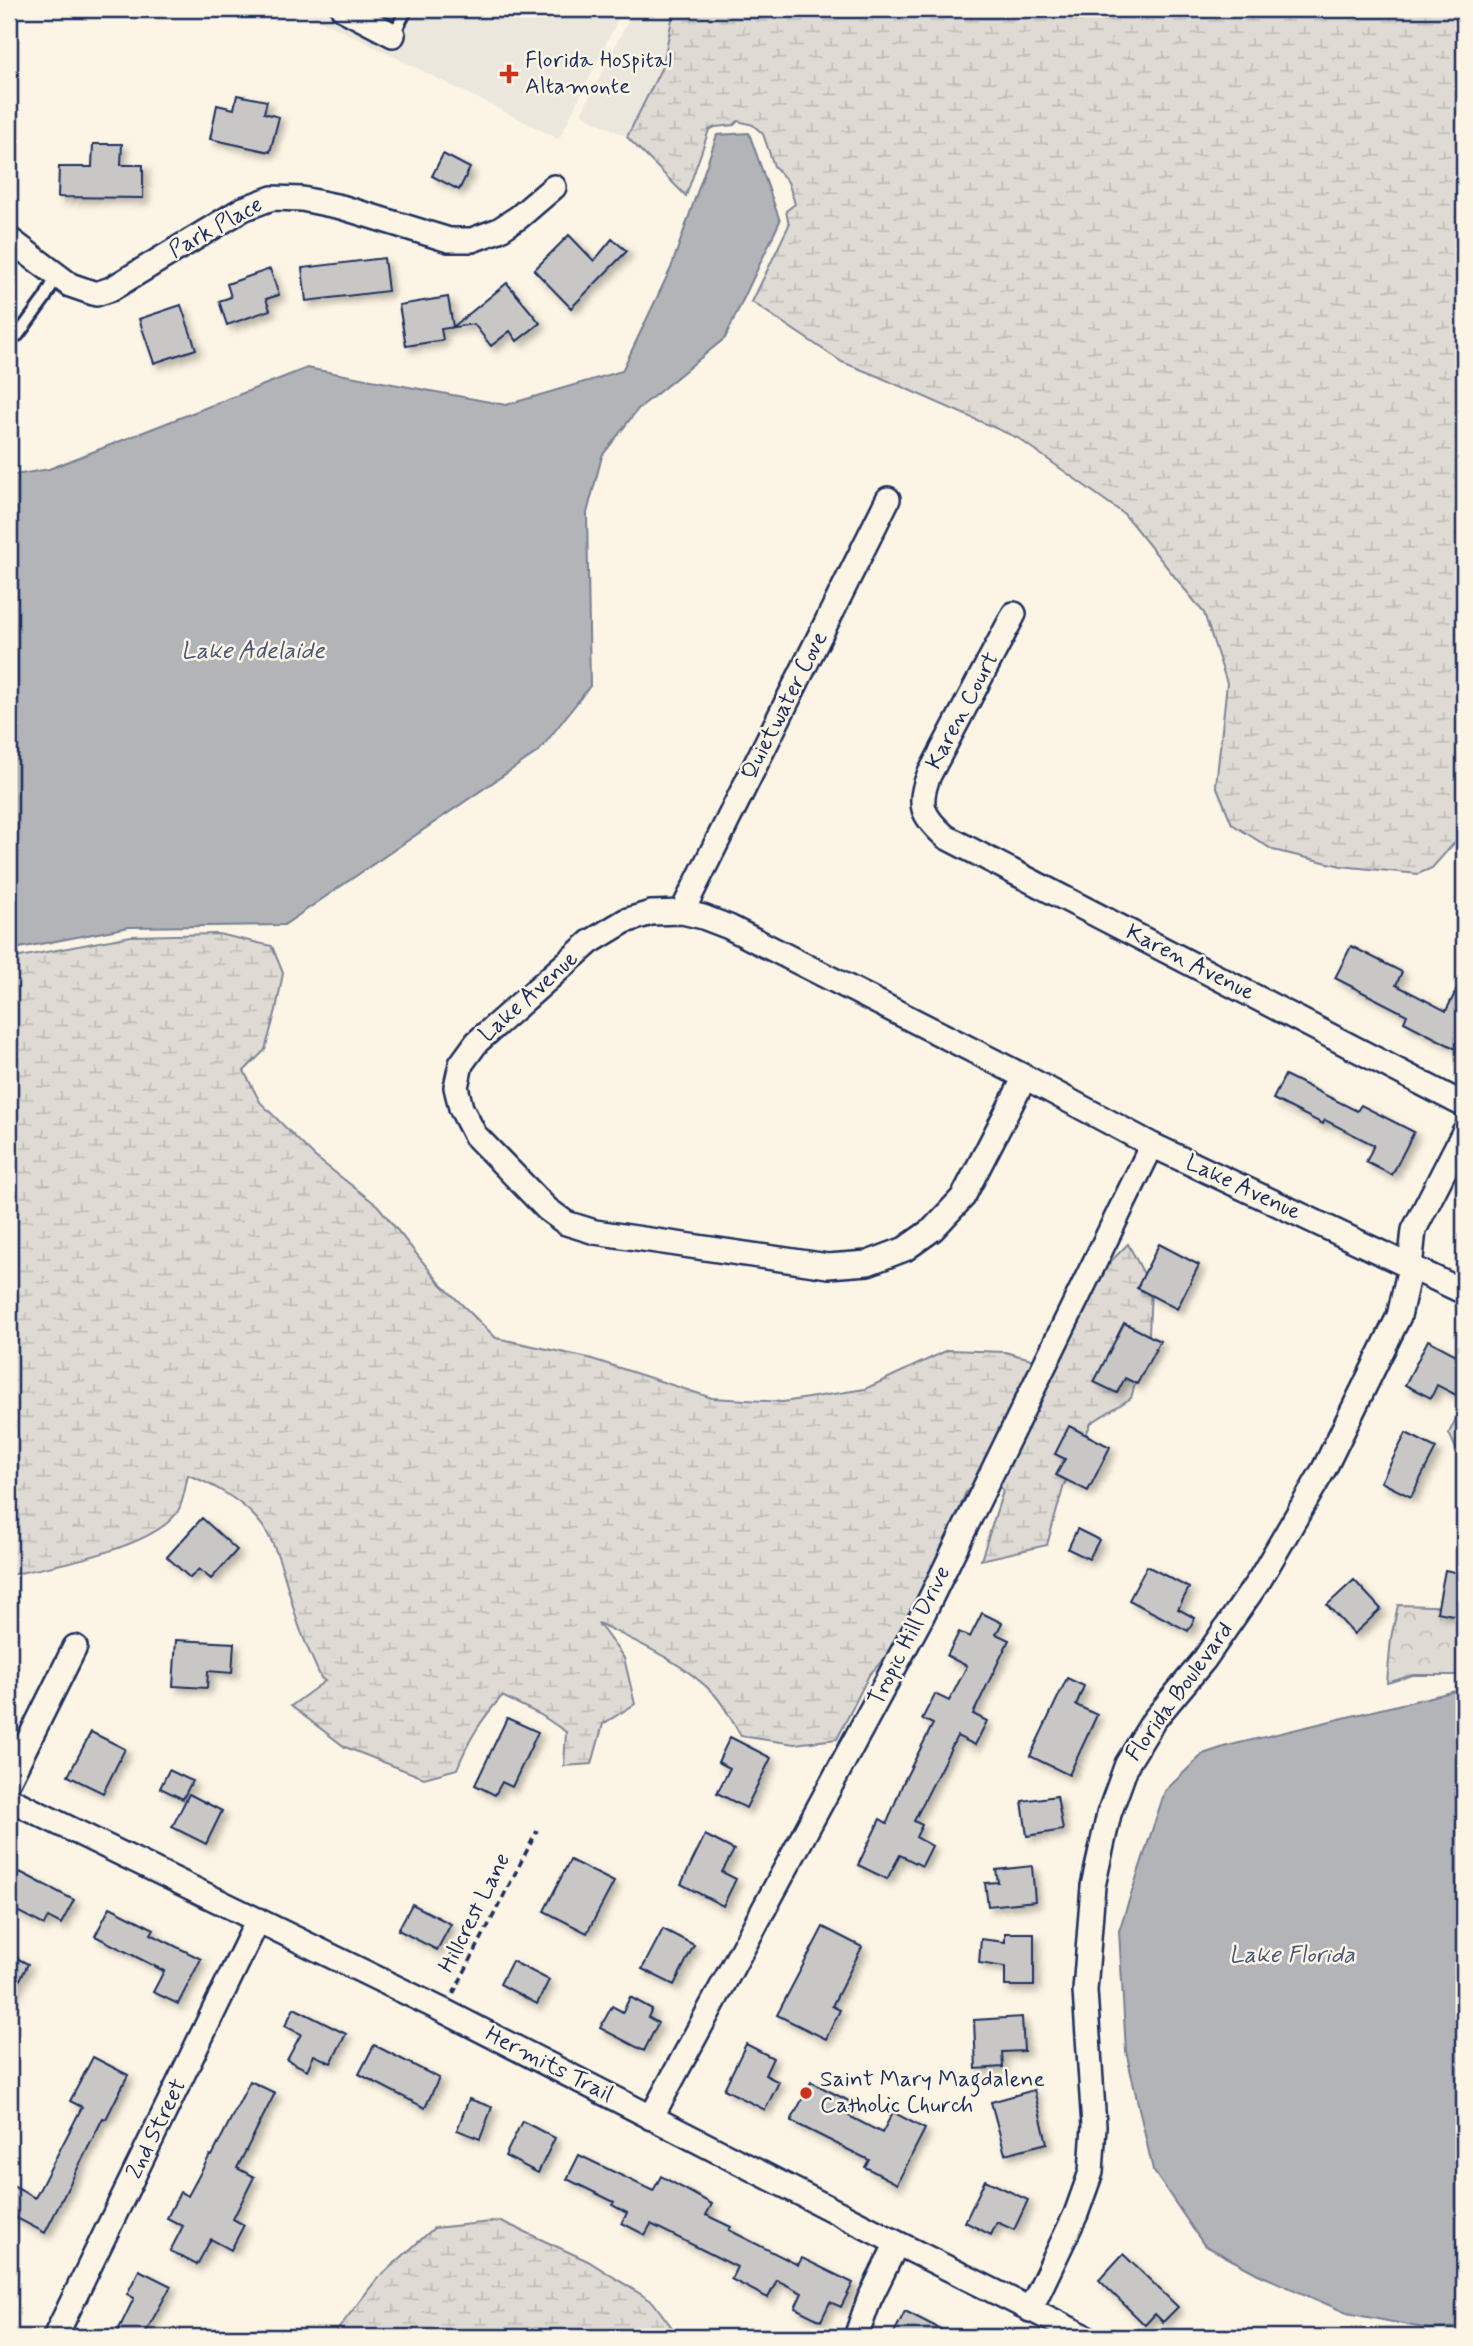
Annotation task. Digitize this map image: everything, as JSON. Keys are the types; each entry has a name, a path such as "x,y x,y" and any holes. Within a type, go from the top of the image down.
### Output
{"street":[{"path":"343,9 393,35"},
{"name":"Park Place","path":"9,239 70,285 96,294 111,289 243,209 272,198 302,199 341,207 449,240 472,240 499,230 554,187"},
{"name":"Quietwater Cove","path":"682,912 888,499"},
{"name":"Karen Court","path":"923,811 921,794 929,775 1013,614"},
{"name":"Karen Avenue","path":"923,811 933,826 946,837 1464,1105"},
{"name":"Lake Avenue","path":"1025,1077 963,1197 933,1229 905,1250 868,1263 828,1266 595,1232 566,1223 547,1209 475,1135 461,1108 456,1087 461,1064 477,1042 590,942 625,921 651,913 682,912 703,916 1025,1077 1152,1145 1464,1292"},
{"name":"Florida Boulevard","path":"1030,2310 1076,2214 1091,2172 1094,2126 1085,1990 1093,1886 1108,1814 1126,1764 1154,1720 1204,1660 1260,1579 1324,1469 1399,1316 1415,1230 1464,1132"},
{"name":"Tropic Hill Drive","path":"651,2118 921,1618 1152,1145"},
{"path":"9,1780 75,1647"},
{"name":"Hermits Trail","path":"9,1799 444,2011 1086,2337"},
{"name":"2nd Street","path":"55,2337 258,1920"},
{"path":"856,2337 869,2300 897,2243"}],"lane":[{"path":"393,35 407,9"},
{"path":"9,336 18,335 45,298 57,275"}],"path":[{"name":"Hillcrest Lane","path":"444,2011 537,1831"}],"shaded area":[{"name":"Florida Hospital Altamonte","path":"298,9 623,9 559,139"},
{"path":"634,9 674,9 663,65 627,137 581,114"}],"green space":[{"path":"674,9 1464,9 1464,832 1432,868 1418,874 1341,866 1273,850 1232,824 1216,785 1227,683 1204,613 1124,514 1018,438 842,362 752,302 789,225 786,211 795,204 788,182 774,166 763,134 753,125 738,121 734,125 709,130 686,196 627,137 663,65"},
{"path":"218,934 272,946 283,973 265,1050 244,1071 260,1102 314,1156 378,1206 439,1282 496,1338 589,1358 712,1398 783,1402 865,1389 948,1350 1005,1352 1035,1360 976,1481 965,1494 952,1530 892,1650 869,1675 837,1739 794,1744 741,1736 719,1699 702,1683 660,1654 598,1623 624,1658 635,1704 603,1724 592,1764 564,1766 566,1732 541,1715 502,1696 476,1730 457,1769 424,1778 345,1747 291,1706 325,1681 321,1678 303,1637 271,1540 256,1518 233,1498 188,1475 178,1511 166,1524 148,1535 100,1554 9,1575 9,959 131,936"},
{"path":"1128,1244 1151,1287 1149,1335 1131,1398 1091,1423 1064,1485 1047,1545 981,1560 1003,1491 999,1484 1104,1268"},
{"path":"1464,1402 1464,1467 1449,1433"},
{"path":"1398,1605 1464,1607 1464,1675 1413,1675 1387,1683 1391,1638"},
{"path":"501,2221 588,2261 653,2302 679,2337 334,2337 377,2279 434,2228"}],"water":[{"name":"Lake Adelaide","path":"749,133 780,221 725,338 638,409 602,456 587,513 590,686 539,751 284,925 129,927 9,950 9,476 49,469 307,368 506,405 622,371 671,268 717,135"},
{"name":"Lake Florida","path":"1464,1689 1464,2327 1428,2329 1347,2313 1258,2274 1204,2245 1153,2170 1126,2051 1119,1931 1165,1791 1203,1754"}],"building":[{"path":"237,95 267,101 264,113 279,117 270,152 210,139 217,105 234,109"},
{"path":"93,144 122,144 121,165 143,165 143,198 58,197 59,167 92,167"},
{"path":"443,154 470,168 459,190 432,176"},
{"path":"569,235 594,261 612,239 627,251 571,308 534,270"},
{"path":"384,258 388,291 306,301 302,268"},
{"path":"270,269 279,295 266,299 270,310 227,325 219,301 231,297 227,284"},
{"path":"507,283 540,323 517,341 510,331 491,346 474,324 441,329 443,340 406,346 399,305 448,297 453,327"},
{"path":"181,305 196,349 154,363 139,319"},
{"path":"1351,946 1402,972 1396,985 1446,1011 1464,975 1464,1042 1460,1051 1404,1022 1407,1015 1335,978"},
{"path":"1285,1075 1357,1111 1361,1105 1414,1132 1392,1175 1366,1162 1374,1145 1325,1120 1323,1124 1273,1099"},
{"path":"1159,1244 1199,1265 1177,1309 1137,1288"},
{"path":"1124,1323 1160,1341 1137,1384 1125,1378 1117,1393 1094,1382"},
{"path":"1428,1340 1464,1359 1464,1399 1437,1385 1431,1398 1405,1385"},
{"path":"1069,1426 1110,1447 1088,1491 1056,1475 1065,1459 1055,1454"},
{"path":"1406,1433 1436,1448 1411,1497 1381,1482"},
{"path":"202,1518 237,1550 211,1579 199,1569 190,1578 167,1557"},
{"path":"1077,1529 1099,1540 1089,1559 1068,1549"},
{"path":"1147,1566 1189,1588 1178,1609 1195,1618 1188,1631 1129,1600"},
{"path":"1445,1570 1464,1574 1464,1617 1437,1612"},
{"path":"1354,1580 1381,1609 1354,1634 1327,1605"},
{"path":"982,1613 1002,1623 996,1634 1009,1640 973,1714 987,1721 975,1745 957,1736 914,1821 922,1825 916,1837 932,1846 922,1866 900,1855 887,1879 858,1865 880,1819 887,1823 903,1783 933,1724 922,1719 935,1694 949,1701 967,1666 947,1656 959,1632 970,1637"},
{"path":"176,1640 234,1643 232,1673 208,1671 207,1688 173,1686"},
{"path":"1067,1678 1084,1686 1076,1705 1097,1715 1069,1775 1030,1756"},
{"path":"507,1718 538,1732 512,1787 502,1782 495,1795 475,1785"},
{"path":"91,1732 125,1749 103,1793 68,1776"},
{"path":"730,1737 771,1758 746,1808 717,1793 730,1768 718,1762"},
{"path":"169,1770 192,1781 183,1799 160,1788"},
{"path":"189,1794 222,1811 206,1844 172,1827"},
{"path":"1057,1796 1063,1830 1027,1836 1022,1801"},
{"path":"705,1835 734,1850 722,1872 736,1879 723,1906 681,1884"},
{"path":"570,1860 614,1882 587,1933 544,1911"},
{"path":"1032,1866 1035,1901 988,1906 985,1883 998,1882 996,1870"},
{"path":"20,1872 74,1900 61,1924 48,1917 44,1925 9,1907 9,1895"},
{"path":"412,1904 451,1924 437,1950 398,1930"},
{"path":"110,1907 154,1929 151,1934 201,1959 178,2004 153,1992 164,1971 95,1936"},
{"path":"823,1927 862,1947 832,2006 840,2010 826,2039 777,2015"},
{"path":"663,1929 694,1945 674,1985 642,1969"},
{"path":"1005,1933 1034,1933 1034,1986 1005,1986 1005,1967 979,1963 981,1939 1005,1942"},
{"path":"9,1954 28,1964 9,2001"},
{"path":"512,1961 549,1980 537,2004 500,1984"},
{"path":"630,1997 652,2009 648,2017 658,2023 644,2051 600,2028 612,2006 623,2012"},
{"path":"294,2008 346,2034 331,2063 314,2055 307,2070 287,2060 301,2034 285,2026"},
{"path":"1022,2017 1024,2051 1002,2052 1003,2067 976,2069 974,2020"},
{"path":"746,2044 773,2058 765,2075 779,2082 765,2110 724,2089"},
{"path":"374,2045 439,2078 425,2108 359,2074"},
{"path":"93,2057 128,2075 106,2119 103,2118 45,2233 9,2214 9,2184 35,2198 82,2107 70,2101"},
{"path":"250,2081 275,2093 237,2168 254,2177 233,2219 244,2225 231,2250 211,2239 197,2265 170,2251 183,2226 167,2218 180,2192 188,2196 210,2155 212,2156"},
{"path":"811,2082 853,2103 847,2115 882,2133 893,2112 925,2129 897,2184 865,2167 869,2160 791,2121"},
{"path":"1034,2090 1047,2143 1005,2154 991,2102"},
{"path":"469,2099 492,2107 480,2139 457,2130"},
{"path":"522,2121 555,2138 538,2173 505,2156"},
{"path":"579,2155 653,2191 661,2176 712,2204 706,2215 731,2227 729,2230 798,2265 802,2258 853,2283 841,2307 830,2302 821,2321 795,2308 802,2293 777,2280 768,2298 731,2279 737,2267 651,2224 645,2235 622,2223 627,2213 612,2205 614,2202 567,2179"},
{"path":"985,2180 1028,2200 1014,2230 997,2222 991,2235 965,2222"},
{"path":"1123,2254 1178,2307 1163,2322 1155,2314 1145,2325 1099,2280"},
{"path":"139,2270 171,2286 143,2337 115,2337 134,2298 127,2294"},
{"path":"905,2311 956,2337 892,2337"}],"place":[{"name":"Florida Hospital Altamonte","path":"509,74"},
{"name":"Saint Mary Magdalene Catholic Church","path":"806,2093"}]}
